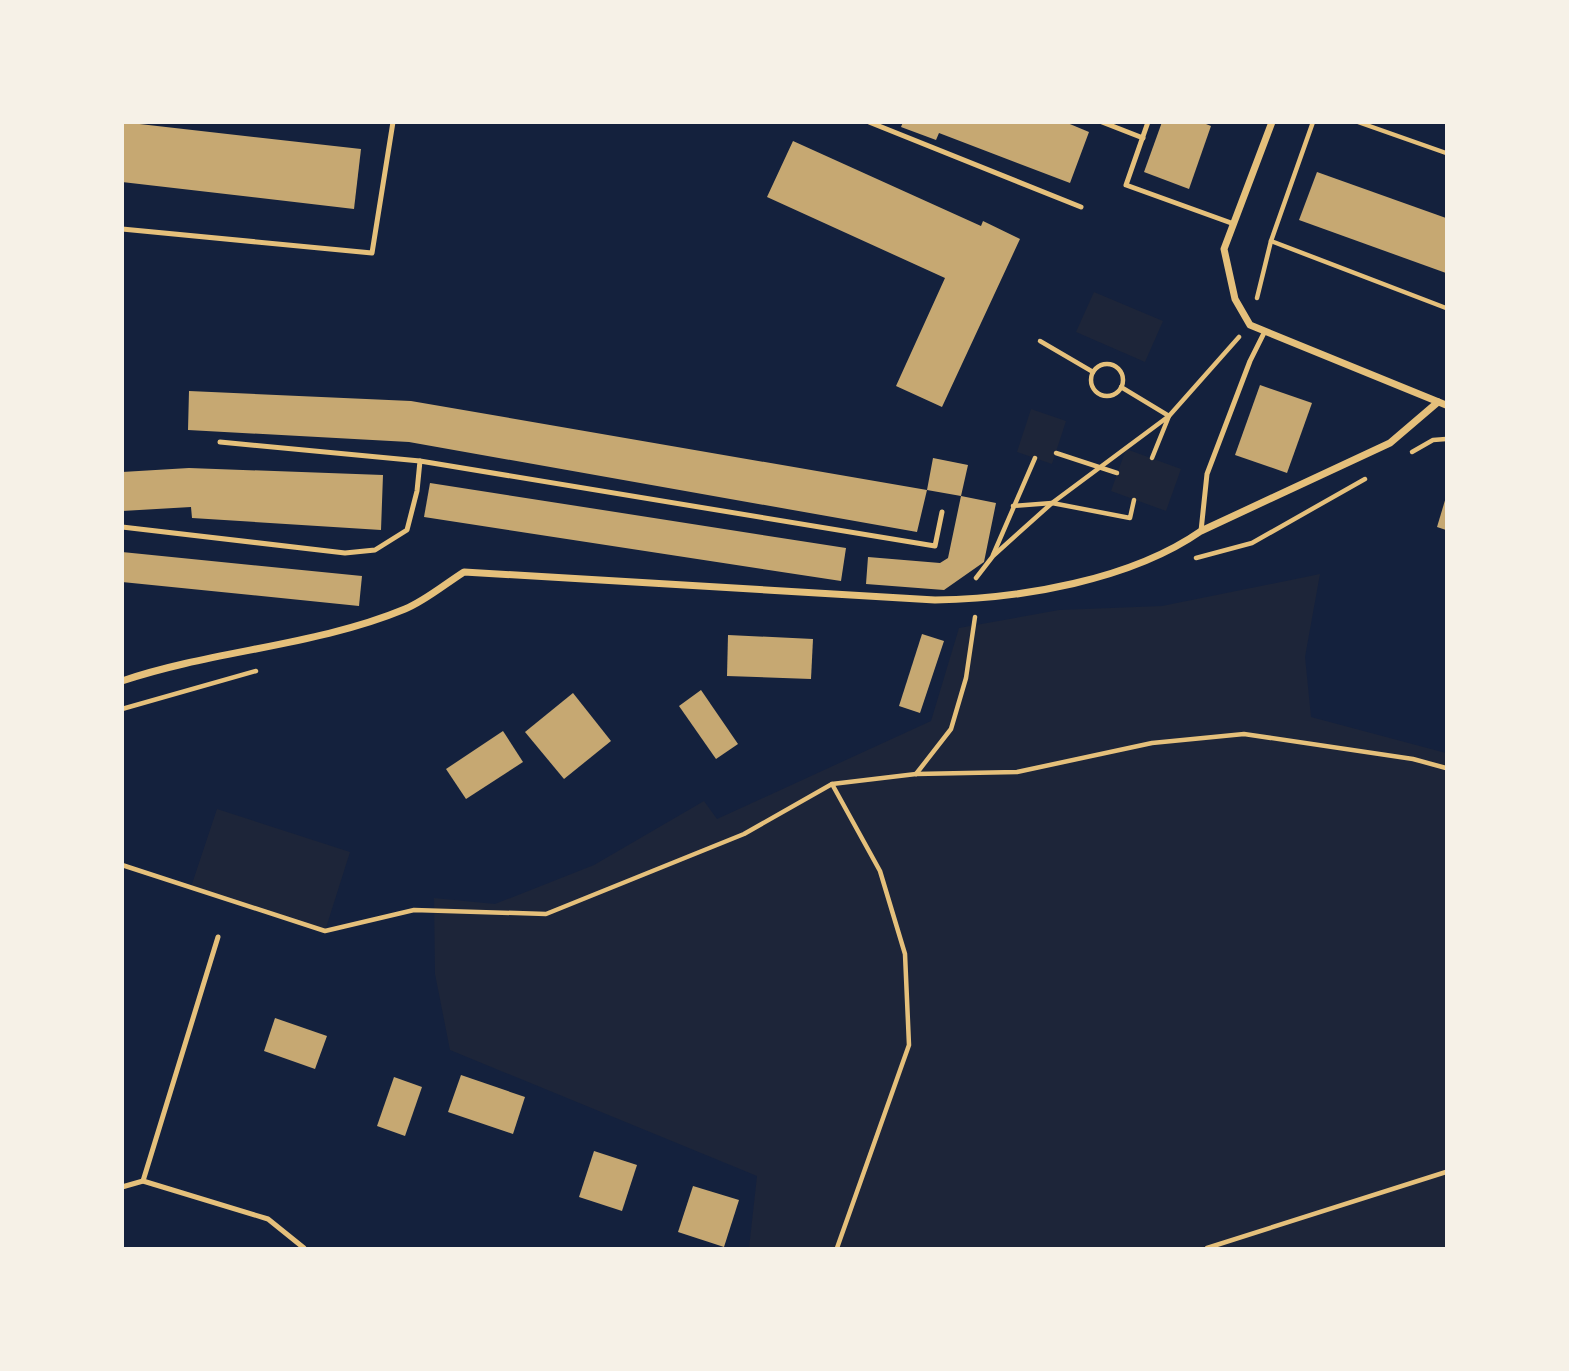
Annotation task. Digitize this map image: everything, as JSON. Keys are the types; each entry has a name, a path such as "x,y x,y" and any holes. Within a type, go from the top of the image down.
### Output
{"street":[{"path":"1272,122 1224,249 1235,299 1250,325 1264,333 1447,405"},
{"path":"122,681 156,670 362,624 407,608 464,572 890,600 1004,597 1088,580 1176,548 1201,531 1390,443 1438,402"}],"lane":[{"path":"122,229 372,253 393,122"},
{"path":"869,122 1081,207"},
{"path":"1102,122 1143,138"},
{"path":"1148,122 1126,185 1234,224"},
{"path":"1201,531 1207,474 1250,361 1264,333"},
{"path":"219,442 420,461 935,546 942,512"},
{"path":"122,527 345,553 375,550 407,530 417,491 420,461"},
{"path":"143,1181 218,937"},
{"path":"122,1187 143,1181 268,1219 304,1248"}],"path":[{"path":"961,600 993,556 1052,503 1169,416 1250,325 1271,242 1313,122"},
{"path":"1359,122 1447,153"},
{"path":"1271,242 1447,308"},
{"path":"1040,341 1093,372"},
{"path":"1112,364 1122,376 1121,387 1114,394 1100,394 1093,387 1093,372 1101,365 1112,364"},
{"path":"1121,387 1169,416"},
{"path":"1152,458 1169,416"},
{"path":"1056,453 1117,473"},
{"path":"993,556 1035,458"},
{"path":"1013,506 1052,503 1130,518 1134,500"},
{"path":"916,774 951,729 966,678 975,617"},
{"path":"122,864 325,931 414,910 546,914 744,834 832,784 916,774 1017,772 1152,743 1244,734 1413,759 1447,768"},
{"path":"832,784 880,871 905,954 909,1045 836,1248"},
{"path":"1207,1248 1447,1172"}],"shaded area":[{"path":"1094,292 1163,321 1145,362 1076,332"},
{"path":"1031,409 1066,421 1052,464 1017,452"},
{"path":"1126,449 1181,469 1166,511 1111,491"},
{"path":"1320,574 1305,657 1311,717 1446,753 1446,1248 749,1248 757,1176 450,1050 435,974 434,898 495,904 594,865 704,801 717,819 931,721 959,628 1059,610 1162,606"},
{"path":"217,809 350,852 325,931 191,887"}],"building":[{"path":"122,122 361,149 354,209 122,182"},
{"path":"903,122 1065,122 1089,132 1070,183 939,133 936,140 901,127"},
{"path":"1162,122 1201,122 1211,126 1189,189 1144,172"},
{"path":"793,141 981,226 983,221 1020,239 942,407 896,386 945,278 767,197"},
{"path":"1317,172 1446,218 1446,273 1299,220"},
{"path":"1260,385 1312,403 1287,473 1235,455"},
{"path":"189,391 411,401 927,490 917,532 409,442 188,430"},
{"path":"933,458 968,465 961,496 927,490"},
{"path":"189,468 383,475 381,530 192,518 191,507 122,511 122,472"},
{"path":"430,483 846,548 841,581 424,517"},
{"path":"961,496 996,503 984,562 944,590 866,584 868,557 940,563 948,558"},
{"path":"1446,497 1446,530 1437,527"},
{"path":"122,552 362,576 359,606 122,582"},
{"path":"922,634 944,641 920,713 899,706"},
{"path":"728,635 813,639 811,679 727,676"},
{"path":"701,690 738,744 716,759 679,706"},
{"path":"573,693 611,741 564,779 525,732"},
{"path":"503,731 523,762 466,799 446,769"},
{"path":"275,1018 327,1036 315,1069 264,1051"},
{"path":"461,1075 525,1097 513,1134 448,1112"},
{"path":"394,1077 422,1087 405,1136 377,1126"},
{"path":"594,1151 637,1165 622,1211 579,1197"},
{"path":"693,1186 739,1200 724,1247 678,1232"}]}
